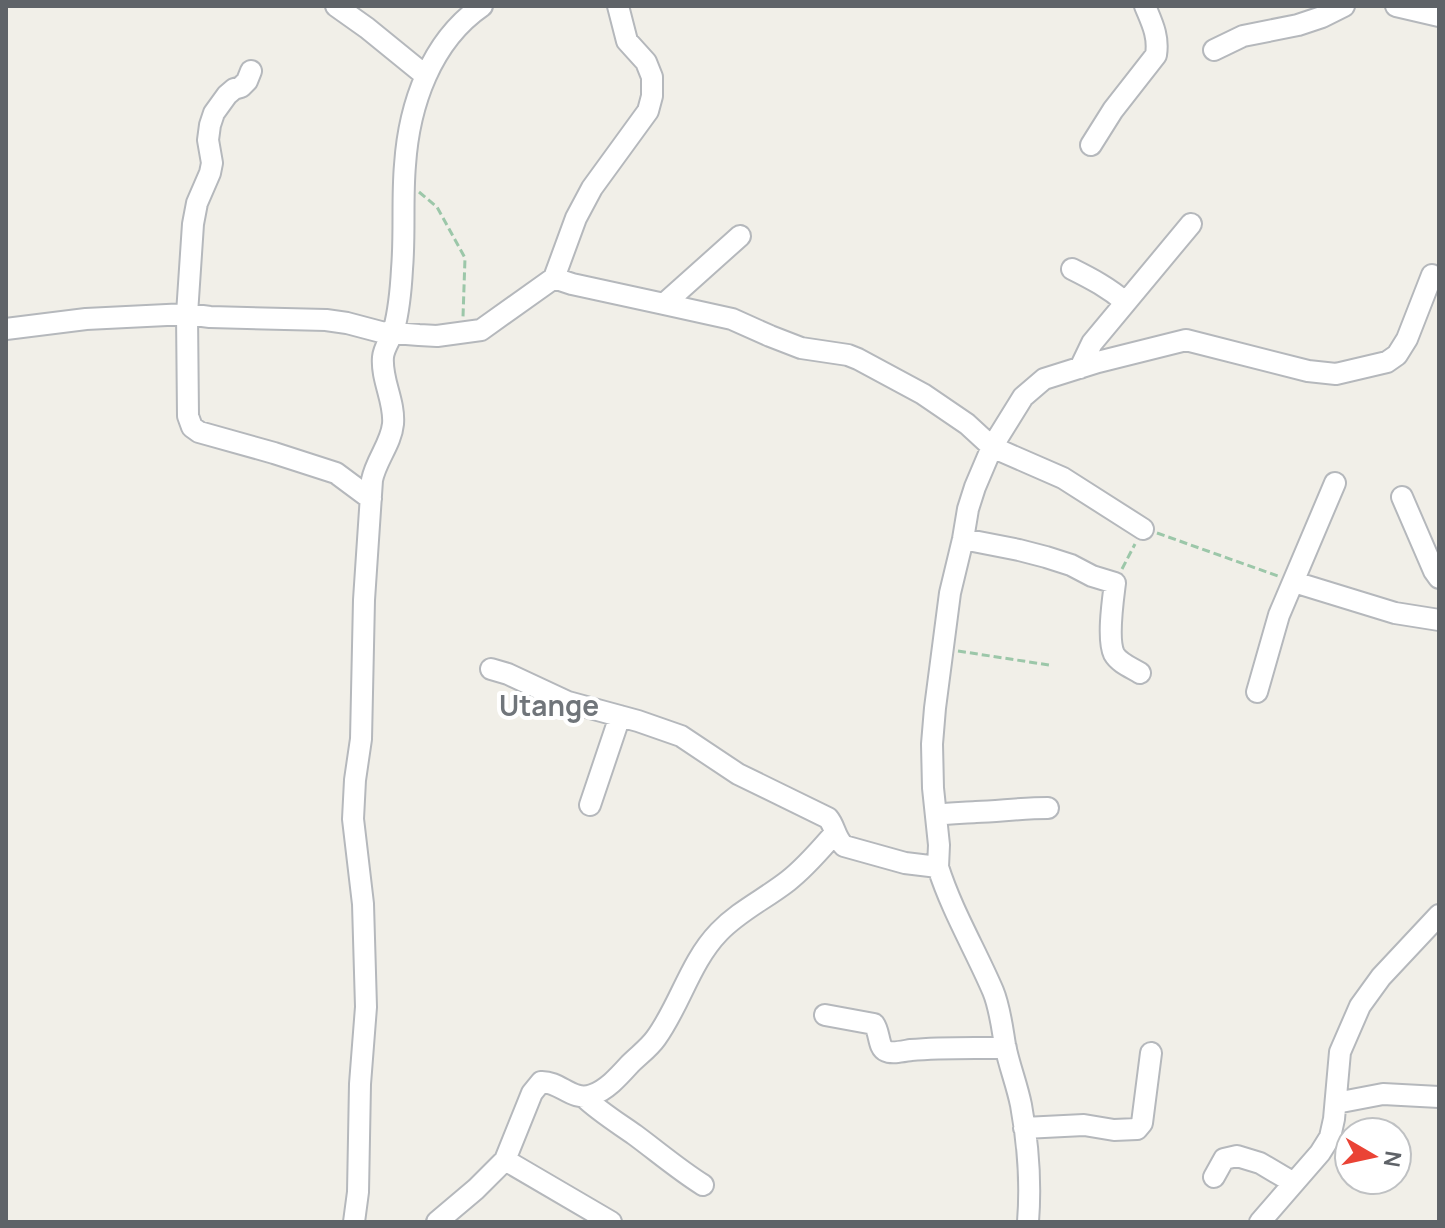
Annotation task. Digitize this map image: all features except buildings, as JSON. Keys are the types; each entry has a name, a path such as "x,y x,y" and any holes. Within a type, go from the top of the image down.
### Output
{"street":[{"path":"336,6 426,76"},
{"path":"354,1222 366,1007 363,904 353,819 361,739 364,600 372,480 393,423 383,358 393,333 402,269 404,179 409,133 431,62 466,17 482,6"},
{"path":"6,329 86,319 187,314 326,320 393,333 437,336 481,330 554,278 576,218 592,188 648,111 652,77 646,62 627,41 618,6"},
{"path":"1091,145 1113,110 1156,55 1156,30 1145,6"},
{"path":"1214,50 1243,36 1298,25 1344,6"},
{"path":"1396,6 1439,16"},
{"path":"251,71 247,81 227,95 214,113 210,125 208,140 212,163 197,203 193,224 187,314 188,416 192,427 199,432 336,473 371,499"},
{"path":"1080,368 1092,343 1191,224"},
{"path":"664,304 740,236"},
{"path":"1072,269 1097,281 1125,302"},
{"path":"1028,1222 1029,1184 1021,1106 994,993 962,929 938,867 933,788 932,744 950,593 971,498 992,447 1023,397 1044,379 1174,342 1186,340 1308,371 1336,374 1387,362 1397,355 1407,339 1432,275"},
{"path":"554,278 732,319 801,348 858,359 923,394 967,424 992,447 1063,478 1143,529"},
{"path":"1257,692 1279,615 1335,483"},
{"path":"1402,497 1439,578"},
{"path":"963,539 1046,557 1115,583 1111,611 1114,654 1140,673"},
{"path":"1294,582 1395,613 1439,620"},
{"path":"491,669 568,702 681,736 738,774 828,818 838,842 844,846 905,863 938,867"},
{"path":"590,805 620,716"},
{"path":"936,815 1048,808"},
{"path":"437,1222 505,1160 532,1093 541,1082 549,1082 570,1094 584,1097 595,1094 620,1075 658,1036 704,951 718,933 759,899 785,883 835,833"},
{"path":"1260,1222 1320,1153 1330,1137 1340,1052 1360,1006 1381,977 1439,915"},
{"path":"825,1015 874,1024 879,1031 880,1045 888,1053 921,1049 1006,1048"},
{"path":"1024,1128 1084,1125 1114,1130 1137,1129 1142,1123 1151,1053"},
{"path":"1336,1103 1383,1094 1439,1097"},
{"path":"584,1097 703,1185"},
{"path":"1214,1177 1224,1159 1237,1156 1260,1163 1294,1183"},
{"path":"505,1160 611,1222"}],"path":[{"path":"404,179 437,207 465,258 463,333"},
{"path":"1115,583 1143,529 1294,582"},
{"path":"943,648 1049,665"}],"district":[{"name":"Utange","path":"549,706"}]}
